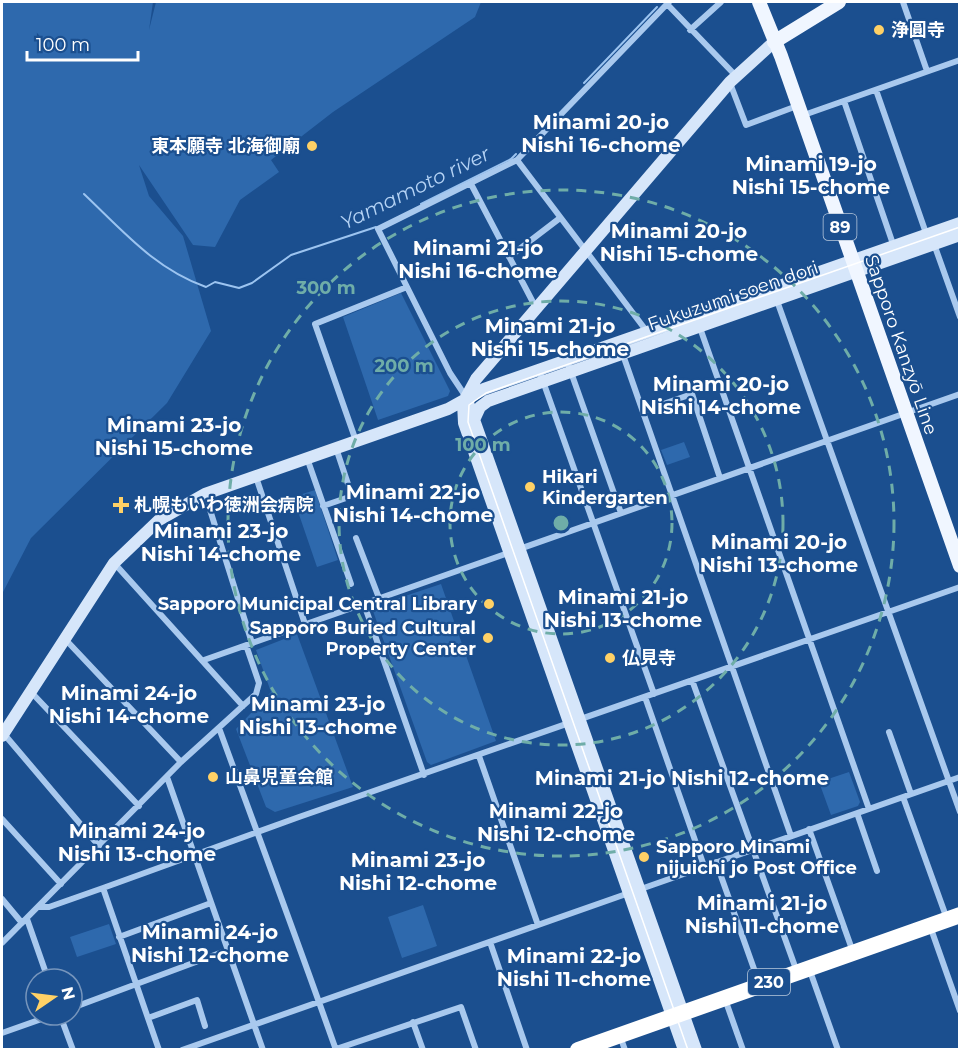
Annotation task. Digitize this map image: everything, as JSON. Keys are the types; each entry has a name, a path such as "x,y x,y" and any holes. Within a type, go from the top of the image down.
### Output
{"highway":[{"name":"230","path":"578,1050 623,1042 677,1014 953,918"}],"main road":[{"name":"Sapporo Kanzyō Line","path":"759,2 960,566"},
{"path":"774,42 839,2"}],"street":[{"path":"690,30 721,2"},
{"path":"903,2 927,71"},
{"path":"514,551 466,397 450,373 378,230 517,160 668,3 733,79 746,125 844,101 960,60"},
{"path":"684,1050 677,1014 514,551 462,416 462,406 476,379 733,79 774,42"},
{"path":"876,90 960,317"},
{"path":"844,101 894,246"},
{"path":"517,160 648,333"},
{"path":"471,184 537,309"},
{"path":"509,257 560,218"},
{"name":"Fukuzumi soen dori","path":"2,735 114,563 159,520 205,494 448,408 466,397 541,376 621,349 930,239 960,224"},
{"name":"Fukuzumi soen dori","path":"854,266 894,246 960,235"},
{"path":"356,441 315,324 407,287"},
{"path":"774,294 886,612 960,812"},
{"path":"697,321 868,809"},
{"name":"Fukuzumi soen dori","path":"621,349 648,333 697,321"},
{"path":"621,349 791,836"},
{"path":"569,366 621,513"},
{"path":"541,376 654,694"},
{"name":"Fukuzumi soen dori","path":"485,403 541,376"},
{"path":"643,411 692,394 720,478"},
{"path":"204,660 960,394"},
{"path":"466,397 472,402 485,403 474,420"},
{"path":"323,506 352,496 336,448"},
{"path":"307,458 351,584"},
{"path":"255,476 305,624"},
{"path":"2,943 181,762 256,694 259,687 249,644 205,494"},
{"path":"356,538 379,598"},
{"path":"114,563 198,657 204,660 243,706"},
{"path":"39,907 48,907 103,888 960,586"},
{"path":"364,604 424,775"},
{"path":"65,639 181,762"},
{"path":"692,681 752,849 838,1050"},
{"path":"31,691 139,806"},
{"path":"645,697 704,866"},
{"path":"219,728 336,1049 461,1006 476,1050"},
{"path":"889,732 911,794"},
{"path":"2,735 99,846"},
{"path":"479,756 538,925"},
{"path":"167,777 263,1050"},
{"path":"182,1050 960,777"},
{"path":"903,797 953,918"},
{"path":"857,813 878,871"},
{"path":"2,819 62,884"},
{"path":"809,830 854,952"},
{"path":"716,862 759,986"},
{"path":"103,888 157,1049"},
{"path":"2,899 25,921 43,967"},
{"path":"119,937 211,903"},
{"path":"929,926 960,1011"},
{"path":"490,942 527,1050"},
{"path":"84,1004 228,950"},
{"path":"724,998 743,1050"},
{"path":"148,1018 196,1000 205,1026"},
{"path":"677,1014 696,1050"},
{"path":"413,1022 423,1050"},
{"path":"2,1033 24,1025"},
{"path":"64,1027 73,1050"}],"shaded area":[{"path":"2,2 153,2 149,30 156,2 481,2 475,17 333,112 271,160 279,172 240,200 215,247 193,245 139,165 149,196 183,236 211,331 167,403 31,538 2,594"},
{"path":"401,293 450,391 448,396 378,420 343,317"},
{"path":"684,442 690,457 667,465 661,450"},
{"path":"315,490 338,560 317,567 293,497"},
{"path":"441,584 496,741 431,765 427,762 373,611 375,606"},
{"path":"297,634 353,787 275,812 266,807 236,729 271,692 256,650"},
{"path":"849,772 860,802 858,806 831,815 819,782"},
{"path":"423,905 437,946 402,958 388,917"},
{"path":"109,924 116,944 77,957 70,937"}],"waterway":[{"name":"Yamamoto river","path":"584,83 657,7"},
{"name":"Yamamoto river","path":"421,204 511,159 516,154"},
{"name":"Yamamoto river","path":"84,194 140,248 171,270 206,287 215,282 239,288 252,283 291,255 376,227"}],"tram line":[{"path":"688,1050 468,422 469,405 486,393 960,227"}],"place":[{"name":"浄圓寺","path":"879,30"},
{"name":"東本願寺 北海御廟","path":"312,146"},
{"name":"Hikari Kindergarten","path":"530,487"},
{"name":"札幌もいわ徳洲会病院","path":"121,505"},
{"name":"Sapporo Municipal Central Library","path":"489,604"},
{"name":"Sapporo Buried Cultural Property Center","path":"488,638"},
{"name":"仏見寺","path":"610,658"},
{"name":"山鼻児童会館","path":"213,777"},
{"name":"Sapporo Minami nijuichi jo Post Office","path":"644,857"}],"district":[{"name":"Minami 20-jo Nishi 16-chome","path":"601,134"},
{"name":"Minami 19-jo Nishi 15-chome","path":"811,176"},
{"name":"Minami 20-jo Nishi 15-chome","path":"679,242"},
{"name":"Minami 21-jo Nishi 16-chome","path":"478,260"},
{"name":"Minami 21-jo Nishi 15-chome","path":"550,338"},
{"name":"Minami 20-jo Nishi 14-chome","path":"721,396"},
{"name":"Minami 23-jo Nishi 15-chome","path":"174,436"},
{"name":"Minami 22-jo Nishi 14-chome","path":"413,504"},
{"name":"Minami 23-jo Nishi 14-chome","path":"221,542"},
{"name":"Minami 20-jo Nishi 13-chome","path":"779,554"},
{"name":"Minami 21-jo Nishi 13-chome","path":"623,608"},
{"name":"Minami 24-jo Nishi 14-chome","path":"129,704"},
{"name":"Minami 23-jo Nishi 13-chome","path":"318,716"},
{"name":"Minami 21-jo Nishi 12-chome","path":"682,778"},
{"name":"Minami 22-jo Nishi 12-chome","path":"556,822"},
{"name":"Minami 24-jo Nishi 13-chome","path":"137,842"},
{"name":"Minami 23-jo Nishi 12-chome","path":"418,872"},
{"name":"Minami 21-jo Nishi 11-chome","path":"762,914"},
{"name":"Minami 24-jo Nishi 12-chome","path":"210,944"},
{"name":"Minami 22-jo Nishi 11-chome","path":"574,968"}]}
